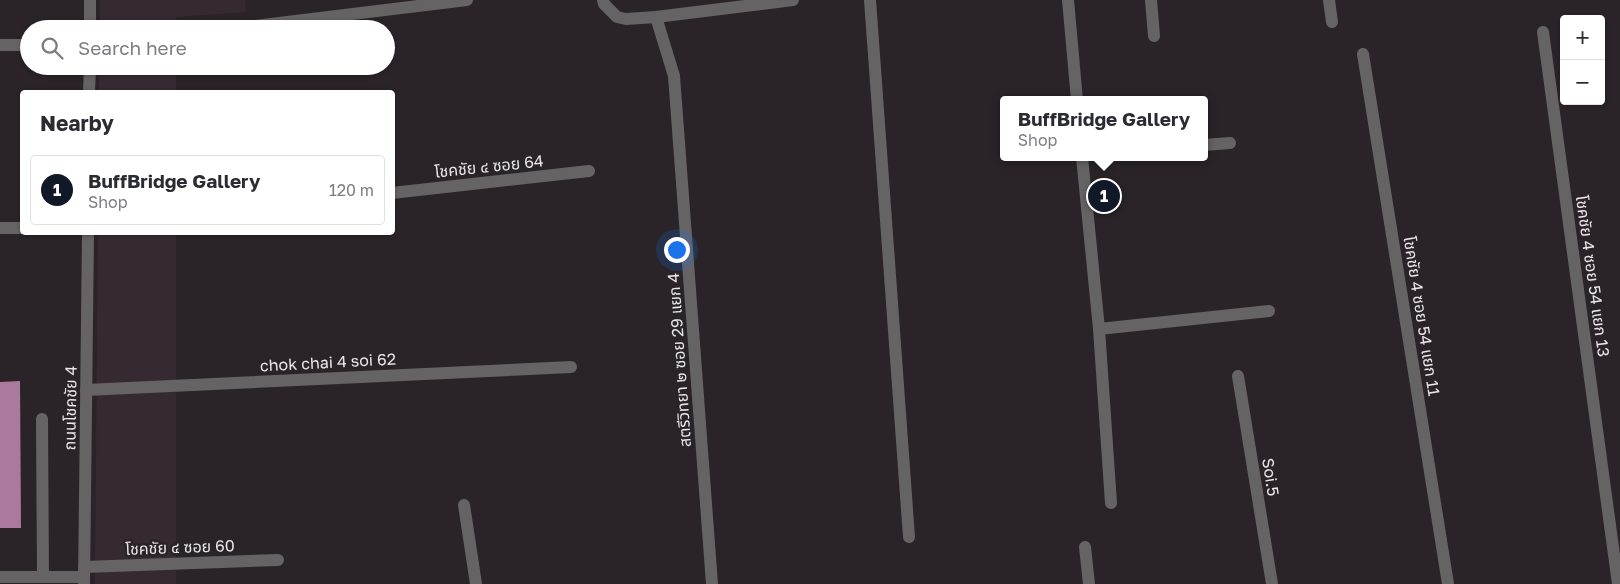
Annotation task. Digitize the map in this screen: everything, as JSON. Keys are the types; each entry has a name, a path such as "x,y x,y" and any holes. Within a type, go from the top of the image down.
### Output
{"street":[{"path":"90,0 90,20"},
{"path":"304,20 467,0"},
{"path":"603,0 604,4 617,17 626,19 792,0"},
{"path":"870,0 909,537"},
{"path":"1068,0 1077,96"},
{"path":"1151,0 1154,36"},
{"path":"1329,0 1332,22"},
{"name":"สตรีวิทยา ๒ ซอย 29 แยก 4","path":"656,17 674,76 712,584"},
{"name":"โชคชัย 4 ซอย 54 แยก 13","path":"1543,32 1618,584"},
{"path":"0,45 20,45"},
{"name":"โชคชัย 4 ซอย 54 แยก 11","path":"1363,54 1448,584"},
{"path":"89,90 90,75"},
{"path":"1208,145 1230,143"},
{"path":"1082,161 1099,329 1111,503"},
{"name":"โชคชัย ๔ ซอย 64","path":"395,193 589,171"},
{"path":"0,228 20,228"},
{"name":"ถนนโชคชัย 4","path":"84,576 88,235"},
{"path":"1099,329 1269,311"},
{"name":"chok chai 4 soi 62","path":"86,390 571,367"},
{"name":"Soi.5","path":"1238,376 1272,584"},
{"path":"42,419 43,577"},
{"path":"464,505 476,584"},
{"path":"1085,547 1089,584"},
{"name":"โชคชัย ๔ ซอย 60","path":"0,577 84,576 278,560"}],"shaded area":[{"path":"100,0 245,0 246,12 176,17 176,20 100,20"},
{"path":"99,75 176,75 176,90 99,90"},
{"path":"98,235 176,235 176,584 95,584"}],"building":[{"path":"20,381 21,528 0,528 0,382"}],"place":[{"name":"BuffBridge Gallery","path":"1104,196"}]}
